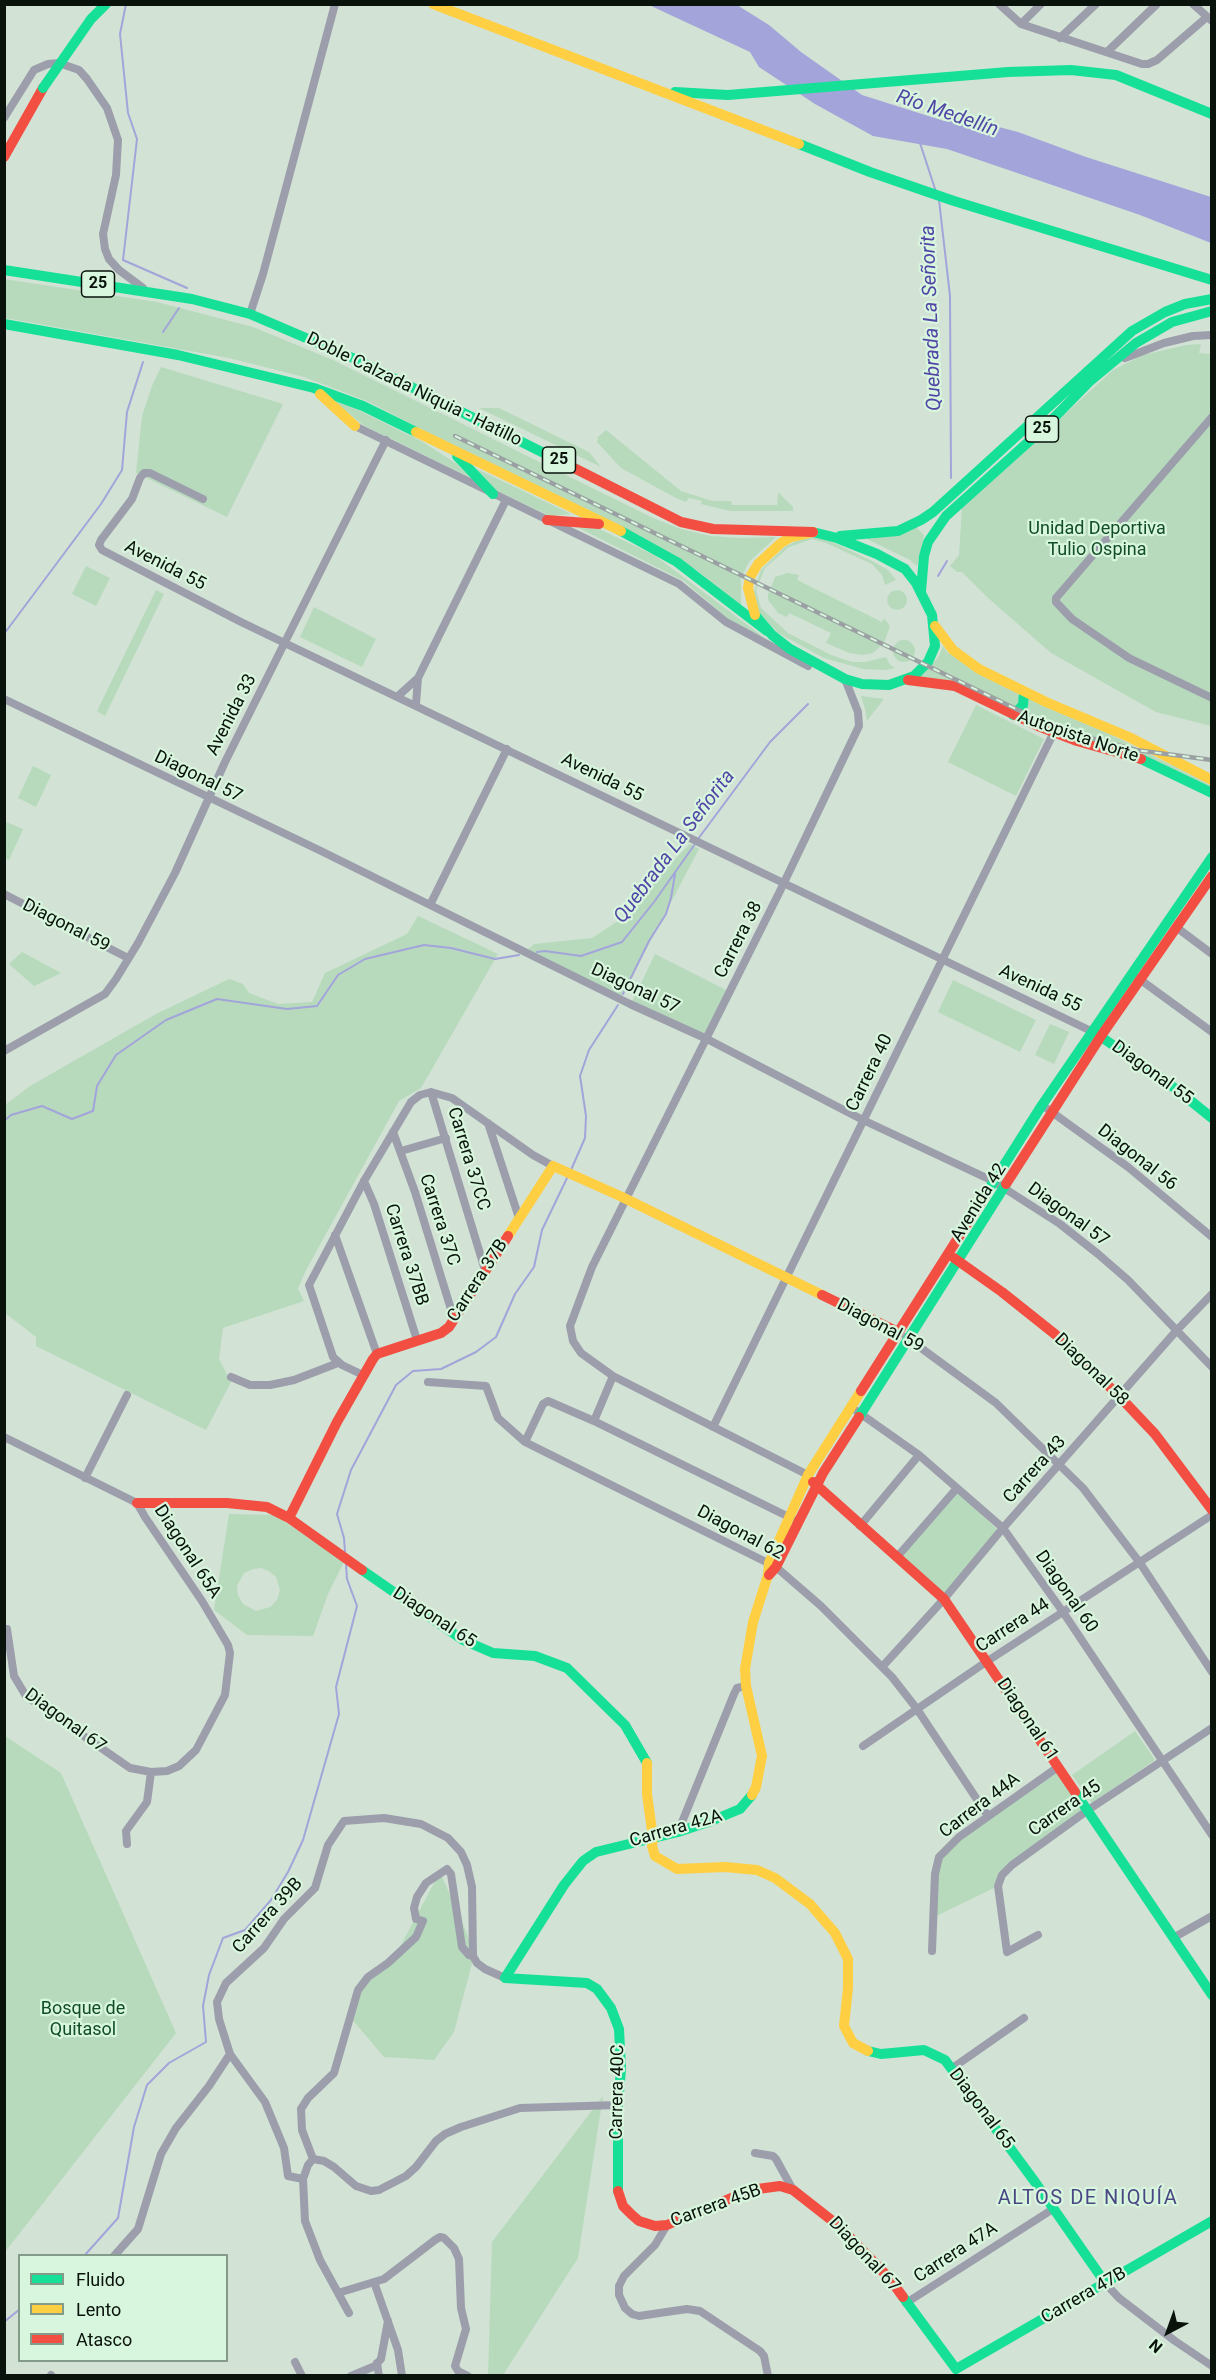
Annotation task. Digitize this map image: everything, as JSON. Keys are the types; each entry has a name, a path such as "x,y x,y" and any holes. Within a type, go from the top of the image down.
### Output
{"main road":[{"path":"4,157 44,88 91,19 106,4"},
{"path":"433,4 924,191 1212,280"},
{"path":"660,90 728,95 1008,72 1071,70 1116,75 1212,114"},
{"name":"Doble Calzada Niquia - Hatillo","path":"4,270 114,286 192,300 250,314 355,359 681,522 713,530 813,532"},
{"name":"25","path":"833,537 898,531 921,520 933,512 1132,331 1165,312 1185,304 1212,299"},
{"name":"25","path":"921,591 924,556 928,542 941,520 1045,427 1089,382 1151,332 1188,316 1212,311"},
{"name":"Doble Calzada Niquia - Hatillo","path":"4,324 166,353 314,388 363,406 642,541 676,562 767,631"},
{"path":"314,388 355,426"},
{"path":"451,450 493,494"},
{"path":"548,520 608,524"},
{"name":"25","path":"813,532 833,537 896,564 912,576 921,591 935,626 935,646 921,670 908,680 876,686 844,679 790,649 767,631 751,607 748,588 750,577 758,564 781,543 791,537 813,532"},
{"name":"Autopista Norte","path":"935,626 962,658 1024,692 1119,732 1212,780"},
{"name":"Autopista Norte","path":"908,680 947,683 1054,732 1132,755 1212,792"},
{"path":"1013,715 1023,705 1024,692"},
{"name":"Avenida 42","path":"771,1568 793,1519 807,1475 1042,1105 1096,1033 1212,857"},
{"name":"Avenida 42","path":"1135,975 1176,927 1212,876"},
{"name":"Avenida 42","path":"793,1519 1005,1188 1052,1112 1096,1033"},
{"name":"Diagonal 55","path":"1096,1033 1176,1089 1212,1118"},
{"name":"Diagonal 59","path":"552,1166 628,1200 898,1332"},
{"name":"Carrera 37B","path":"377,1354 441,1332 454,1319 552,1166"},
{"name":"Diagonal 58","path":"947,1253 1002,1292 1056,1335 1120,1397 1155,1434 1212,1512"},
{"path":"288,1518 337,1422 377,1354"},
{"name":"Diagonal 61","path":"807,1475 816,1486 944,1599 1212,1995"},
{"name":"Diagonal 65","path":"138,1503 227,1503 267,1507 288,1518 464,1640 499,1655 535,1656 567,1668 625,1725 647,1760 647,1794 655,1856 677,1869 725,1867 757,1870 775,1878 792,1890 822,1917 844,1949 848,1959 849,1973 844,2026 853,2043 872,2053 924,2050 945,2060 1106,2284"},
{"name":"Carrera 42A","path":"505,1978 564,1885 583,1861 596,1852 678,1832 740,1809 749,1801 756,1787 762,1756 746,1686 745,1669 753,1622 771,1568"},
{"name":"Carrera 40C","path":"505,1978 587,1983 597,1989 611,2008 619,2029 621,2068 618,2105 618,2194 623,2206 639,2221"},
{"name":"Carrera 45B","path":"639,2221 654,2226 667,2225 750,2190 780,2186 793,2190"},
{"name":"Diagonal 67","path":"793,2190 839,2226 890,2279 959,2372"},
{"name":"Carrera 47B","path":"959,2372 1212,2221"}],"street":[{"path":"250,314 335,4"},
{"path":"999,4 1021,24 1142,64 1153,63 1209,19 1197,6"},
{"path":"1021,24 1041,4"},
{"path":"1060,38 1096,4"},
{"path":"1107,52 1156,4"},
{"path":"4,118 34,70 48,64 59,63 79,70 87,79 107,108 118,140 116,175 103,234 105,249 109,259 118,270 134,283 157,295"},
{"path":"1089,382 1138,351 1164,342 1212,335"},
{"path":"1212,417 1056,598 1056,603 1072,619 1129,658 1212,698"},
{"path":"355,426 680,584 726,622 795,660 817,670 833,673"},
{"name":"Avenida 33","path":"4,1051 105,994 138,943 175,873 225,762 386,440"},
{"name":"Avenida 55","path":"203,499 150,473 144,473 132,499 99,545 102,550 241,622 416,704 783,884 1096,1033"},
{"path":"398,696 418,678 506,500"},
{"path":"416,704 418,678"},
{"name":"Carrera 38","path":"614,1376 581,1353 573,1341 570,1326 589,1274 628,1200 859,726 858,712 844,679"},
{"name":"Diagonal 57","path":"4,699 430,905 630,1005 707,1038 754,1065 863,1120 1005,1188 1060,1224 1098,1254 1128,1280 1212,1367"},
{"name":"Carrera 40","path":"712,1426 1054,732"},
{"path":"430,905 507,749"},
{"name":"Diagonal 59","path":"4,894 128,958"},
{"path":"1176,927 1212,954"},
{"path":"1135,975 1212,1032"},
{"name":"Diagonal 59","path":"432,1092 452,1098 552,1166"},
{"name":"Carrera 37BB","path":"338,1363 333,1357 309,1285 405,1108 420,1095 432,1092"},
{"name":"Carrera 37CC","path":"432,1092 485,1270"},
{"name":"Diagonal 56","path":"1042,1105 1128,1167 1212,1238"},
{"path":"488,1122 519,1218"},
{"name":"Carrera 37C","path":"393,1132 454,1319"},
{"path":"401,1151 446,1138"},
{"name":"Carrera 37BB","path":"364,1180 374,1204 417,1340"},
{"path":"335,1235 377,1354"},
{"name":"Carrera 43","path":"882,1667 944,1599 1003,1528 1177,1330 1212,1294"},
{"name":"Diagonal 59","path":"898,1332 996,1403 1083,1488 1140,1563 1212,1672"},
{"path":"231,1377 250,1385 270,1385 294,1380 338,1363 363,1375"},
{"path":"594,1421 614,1376 807,1475"},
{"name":"Diagonal 62","path":"428,1382 484,1385 488,1388 498,1418 525,1442 771,1568 821,1606 882,1667 917,1709 988,1816"},
{"path":"85,1478 127,1395"},
{"path":"525,1442 543,1404 548,1401 594,1421 793,1519"},
{"name":"Diagonal 60","path":"850,1407 919,1455 1003,1528 1063,1611 1212,1835"},
{"name":"Diagonal 65A","path":"4,1437 138,1503 228,1645 230,1653 225,1695 196,1750 179,1766 167,1771 151,1772"},
{"path":"861,1526 919,1455"},
{"path":"897,1557 957,1488"},
{"name":"Carrera 44","path":"863,1746 1063,1611 1140,1563 1212,1512"},
{"name":"Diagonal 67","path":"7,1629 14,1676 26,1696 130,1768 151,1772"},
{"path":"678,1832 734,1694 737,1688 746,1686"},
{"name":"Carrera 45","path":"1038,1935 1007,1952 998,1886 1002,1875 1012,1865 1088,1810 1212,1728"},
{"name":"Carrera 44A","path":"932,1951 935,1874 939,1857 959,1837 1058,1767"},
{"path":"127,1844 126,1831 147,1802 151,1772"},
{"name":"Carrera 39B","path":"303,2179 288,2176 284,2148 266,2102 230,2054 217,2010 217,2001 232,1977 264,1948 284,1919 315,1888 328,1845 344,1821 384,1818 422,1824 453,1843 467,1865 472,1887 473,1956"},
{"name":"Carrera 40C","path":"313,2158 302,2130 301,2109 308,2098 334,2073 358,1990 368,1977 394,1958 416,1937 423,1921 416,1919 414,1908 417,1897 426,1883 447,1869 451,1874 462,1947 485,1969 505,1978"},
{"path":"1173,1938 1212,1916"},
{"path":"951,2069 1024,2018"},
{"path":"116,2254 138,2229 161,2154 176,2128 209,2086 230,2054"},
{"path":"349,2313 320,2260 305,2221 303,2179 313,2158 334,2167 356,2186 371,2191 379,2190 406,2176 445,2134 520,2108 618,2105"},
{"name":"Diagonal 67","path":"755,2153 773,2156 793,2190"},
{"name":"Carrera 47A","path":"906,2302 1053,2209"},
{"path":"667,2225 655,2245 624,2276 619,2286 619,2295 625,2308 639,2316 687,2309 700,2311 760,2351 764,2356 768,2376"},
{"path":"338,2293 384,2279 435,2240 440,2237 444,2238 454,2248 459,2259 460,2307 466,2329 455,2366 458,2372 468,2376"},
{"path":"374,2282 398,2350 402,2376"},
{"name":"Diagonal 65","path":"1106,2284 1119,2298 1212,2366"},
{"path":"351,2376 375,2366 381,2359 388,2319"},
{"path":"295,2362 302,2376"},
{"path":"377,2363 379,2376"}],"green space":[{"path":"4,279 157,302 253,327 333,360 653,518 681,529 711,536 776,537 749,562 741,578 741,605 698,571 367,401 304,377 229,358 5,318"},
{"name":"Unidad Deportiva Tulio Ospina","path":"1201,344 1199,353 1211,354 1211,726 1156,712 1051,653 962,572 957,572 950,566 959,555 962,508 1113,370 1143,355 1186,345"},
{"path":"161,367 283,404 227,517 136,473 142,416"},
{"path":"332,400 356,409 421,441 457,464 471,478 363,425"},
{"path":"479,408 499,408 589,452 601,467"},
{"path":"606,430 681,491 712,501 731,501 732,505 777,505 778,492 793,507 793,511 730,511 701,504 702,501 689,498 686,502 676,498 621,468 597,442 598,437"},
{"path":"475,468 571,514 550,516 493,489"},
{"path":"571,524 591,525 654,555 765,638 734,624 684,581"},
{"path":"916,527 924,535 917,566 910,560 865,538"},
{"path":"808,536 826,539 872,561 888,570 896,580 885,585 882,575 872,564 812,539 789,547 765,568 756,590 761,608 788,633 831,655 852,662 865,662 886,657 890,665 895,668 863,669 824,658 778,633 759,612 754,592 761,570 786,546"},
{"path":"86,566 110,578 96,606 72,594"},
{"path":"788,573 799,575 797,580 882,622 884,618 890,626 884,643 873,653 863,655 849,653 826,643 831,633 789,613 787,617 778,613 768,600 768,595 775,577"},
{"path":"156,590 164,594 105,716 97,711"},
{"path":"897,590 904,593 907,600 904,607 897,610 890,607 887,600 890,593"},
{"path":"314,607 376,639 362,667 300,637"},
{"path":"904,640 912,643 915,651 912,659 904,662 896,659 893,651 896,643"},
{"path":"943,646 947,652 1211,785 1211,788 1004,707 916,679 939,656"},
{"path":"861,696 884,699 867,721 865,709"},
{"path":"976,705 1044,739 1016,796 948,762"},
{"path":"33,766 51,775 36,807 18,798"},
{"path":"6,822 23,829 9,860 5,858"},
{"path":"690,844 699,849 620,999 525,952 534,944 592,938 632,912 660,867 672,862"},
{"path":"418,916 498,954 421,1088 399,1101 305,1272 298,1289 304,1301 223,1328 219,1359 231,1382 206,1430 36,1346 36,1337 5,1313 5,1105 30,1086 156,1014 229,979 243,984 249,993 278,1004 312,1002 325,973 407,934"},
{"path":"22,952 61,973 34,986 9,964"},
{"path":"655,954 730,992 707,1039 631,1004"},
{"path":"953,980 1036,1020 1020,1052 938,1012"},
{"path":"1050,1024 1069,1032 1054,1064 1035,1055"},
{"path":"958,1492 999,1531 945,1594 900,1556"},
{"path":"229,1514 275,1515 344,1562 328,1594 313,1636 247,1635 214,1610","holes":["261,1568 276,1577 280,1590 277,1600 270,1607 256,1611 243,1604 238,1595 237,1586 244,1573"]},
{"path":"1135,1731 1155,1760 1092,1803 1072,1775"},
{"name":"Bosque de Quitasol","path":"5,1736 61,1773 176,2033 5,2252"},
{"path":"1058,1767 1088,1810 1012,1865 998,1886 934,1917 939,1857 959,1837"},
{"path":"440,1872 475,1952 454,2032 434,2060 384,2057 350,2017 368,1977 394,1958"},
{"path":"603,2096 578,2258 503,2375 488,2376 492,2242"}],"water":[{"path":"649,5 737,5 769,25 801,52 862,95 944,121 964,118 1018,132 1086,157 1211,197 1211,243 1140,215 947,149 873,136 815,104 759,67 750,52"}],"waterway":[{"path":"126,4 120,34 128,113 137,139 123,260 187,288"},
{"name":"Quebrada La Señorita","path":"920,143 936,192"},
{"name":"Quebrada La Señorita","path":"939,200 950,296 951,478"},
{"path":"163,332 179,308"},
{"path":"4,634 101,504 122,470 127,412 143,362"},
{"name":"Quebrada La Señorita","path":"938,576 947,561"},
{"name":"Quebrada La Señorita","path":"698,839 770,742 808,704"},
{"name":"Quebrada La Señorita","path":"537,952 581,956 622,942 695,844"},
{"path":"623,994 649,941 666,914 675,874"},
{"name":"Quebrada La Señorita","path":"4,1121 11,1115 42,1106 72,1119 93,1111 97,1086 116,1055 166,1020 217,999 287,1009 317,1006 338,975 365,959 424,945 451,948 495,959 519,955"},
{"path":"571,1170 585,1138 586,1116 580,1076 589,1050 618,1005"},
{"path":"345,1552 344,1538 337,1514 351,1470 396,1385 413,1371 441,1369 476,1352 496,1337 515,1294 534,1267 542,1230 567,1178"},
{"path":"86,2254 118,2218 134,2127 147,2085 169,2063 206,2042 203,2006 209,1975 223,1938 245,1930 271,1900 288,1872 303,1840 339,1714 336,1687 357,1606 347,1579 346,1564"},
{"path":"4,2322 18,2311"}],"railway":[{"path":"455,436 1047,724 1136,750 1212,760"}],"traffic: fast":[{"path":"43,88 91,19 106,4"},
{"path":"675,92 728,95 1008,72 1071,70 1116,75 1212,114"},
{"path":"799,144 954,201 1212,280"},
{"path":"4,270 192,299 250,314 355,359 576,469"},
{"path":"840,536 898,531 921,520 933,512 1132,331 1165,312 1185,304 1212,299"},
{"path":"921,591 924,556 928,542 946,516 1045,427 1089,382 1136,343 1172,322 1212,311"},
{"path":"4,324 178,355 314,388 363,406 416,432"},
{"path":"457,456 493,494"},
{"path":"621,531 677,562 767,631"},
{"path":"755,615 772,635 790,649 845,679 862,684 889,685 914,676 928,662 935,646 932,615 916,583 905,569 877,554 837,538 813,532"},
{"path":"1013,715 1023,705 1024,692"},
{"path":"1141,759 1212,793"},
{"path":"984,1197 1042,1105 1212,857"},
{"path":"1097,1034 1176,1089 1212,1118"},
{"path":"859,1417 1006,1184"},
{"path":"362,1570 463,1640 493,1653 535,1656 567,1668 625,1725 647,1763"},
{"path":"1075,1792 1212,1995"},
{"path":"618,2191 618,2105 621,2069 619,2029 611,2008 597,1989 587,1983 505,1978 564,1885 583,1861 596,1852 678,1832 711,1821 740,1809 752,1795"},
{"path":"868,2051 881,2054 924,2050 945,2060 1035,2182 1106,2284"},
{"path":"903,2297 956,2369 1212,2221"}],"traffic: slow":[{"path":"433,4 799,144"},
{"path":"320,394 355,426"},
{"path":"416,432 621,531"},
{"path":"755,615 748,588 750,577 758,564 791,537 813,532"},
{"path":"935,626 953,650 979,669 1046,702 1129,737 1212,780"},
{"path":"508,1236 553,1166 620,1196 822,1295"},
{"path":"752,1795 756,1787 762,1756 746,1686 745,1669 753,1622 768,1575 769,1563 808,1475 861,1391"},
{"path":"647,1763 647,1794 655,1856 677,1869 725,1867 757,1870 775,1878 810,1904 835,1933 848,1959 844,2026 853,2043 868,2051"}],"traffic: jam":[{"path":"4,157 43,88"},
{"path":"576,469 681,522 713,529 813,532"},
{"path":"547,520 599,524"},
{"path":"908,680 955,686 1038,726 1077,741 1141,759"},
{"path":"1006,1184 1101,1036 1212,876"},
{"path":"861,1391 984,1197"},
{"path":"289,1518 337,1422 373,1359 377,1354 441,1333 449,1327 508,1236"},
{"path":"954,1258 1056,1335 1120,1397 1155,1434 1212,1510"},
{"path":"822,1295 898,1332"},
{"path":"769,1575 776,1567 823,1473 859,1417"},
{"path":"813,1482 944,1599 1075,1792"},
{"path":"137,1503 227,1503 267,1507 289,1518 362,1570"},
{"path":"618,2191 623,2206 632,2215 639,2221 655,2226 667,2225 750,2190 780,2186 793,2190 839,2226 890,2279 903,2297"}],"district":[{"name":"ALTOS DE NIQUÍA","path":"1088,2199"}],"water label":[{"name":"Río Medellín","path":"947,114"}]}
